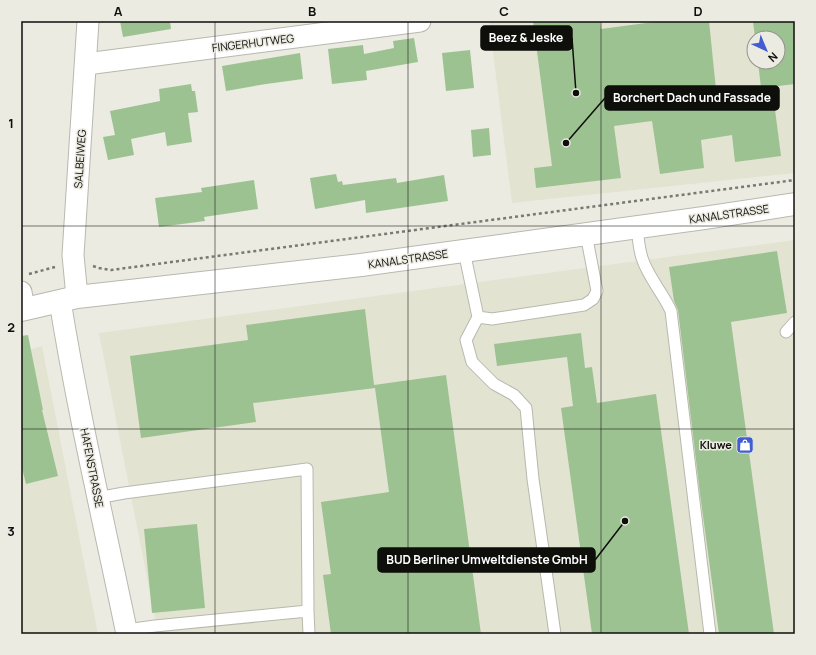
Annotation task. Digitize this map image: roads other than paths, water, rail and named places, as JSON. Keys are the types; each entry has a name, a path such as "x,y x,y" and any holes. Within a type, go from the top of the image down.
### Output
{"street":[{"name":"SALBEIWEG","path":"68,299 73,255 88,21"},
{"name":"FINGERHUTWEG","path":"86,64 420,21"},
{"name":"KANALSTRASSE","path":"23,296 68,299 360,265 795,204"},
{"name":"HAFENSTRASSE","path":"68,299 65,330 97,498 127,632"}],"lane":[{"path":"637,227 642,258 652,279 666,300 671,311 710,634"},
{"path":"478,317 492,319 500,318 584,305 593,300 597,290 586,234"},
{"path":"464,251 478,317 466,340 472,362 494,384 514,395 526,408 533,479 555,634"},
{"path":"786,332 795,322"},
{"path":"97,498 306,468 309,634"},
{"path":"127,632 155,626 308,611"}],"place":[{"name":"Beez & Jeske","path":"576,93"},
{"name":"Borchert Dach und Fassade","path":"566,143"},
{"name":"Kluwe","path":"745,445"},
{"name":"BUD Berliner Umweltdienste GmbH","path":"625,521"}]}
